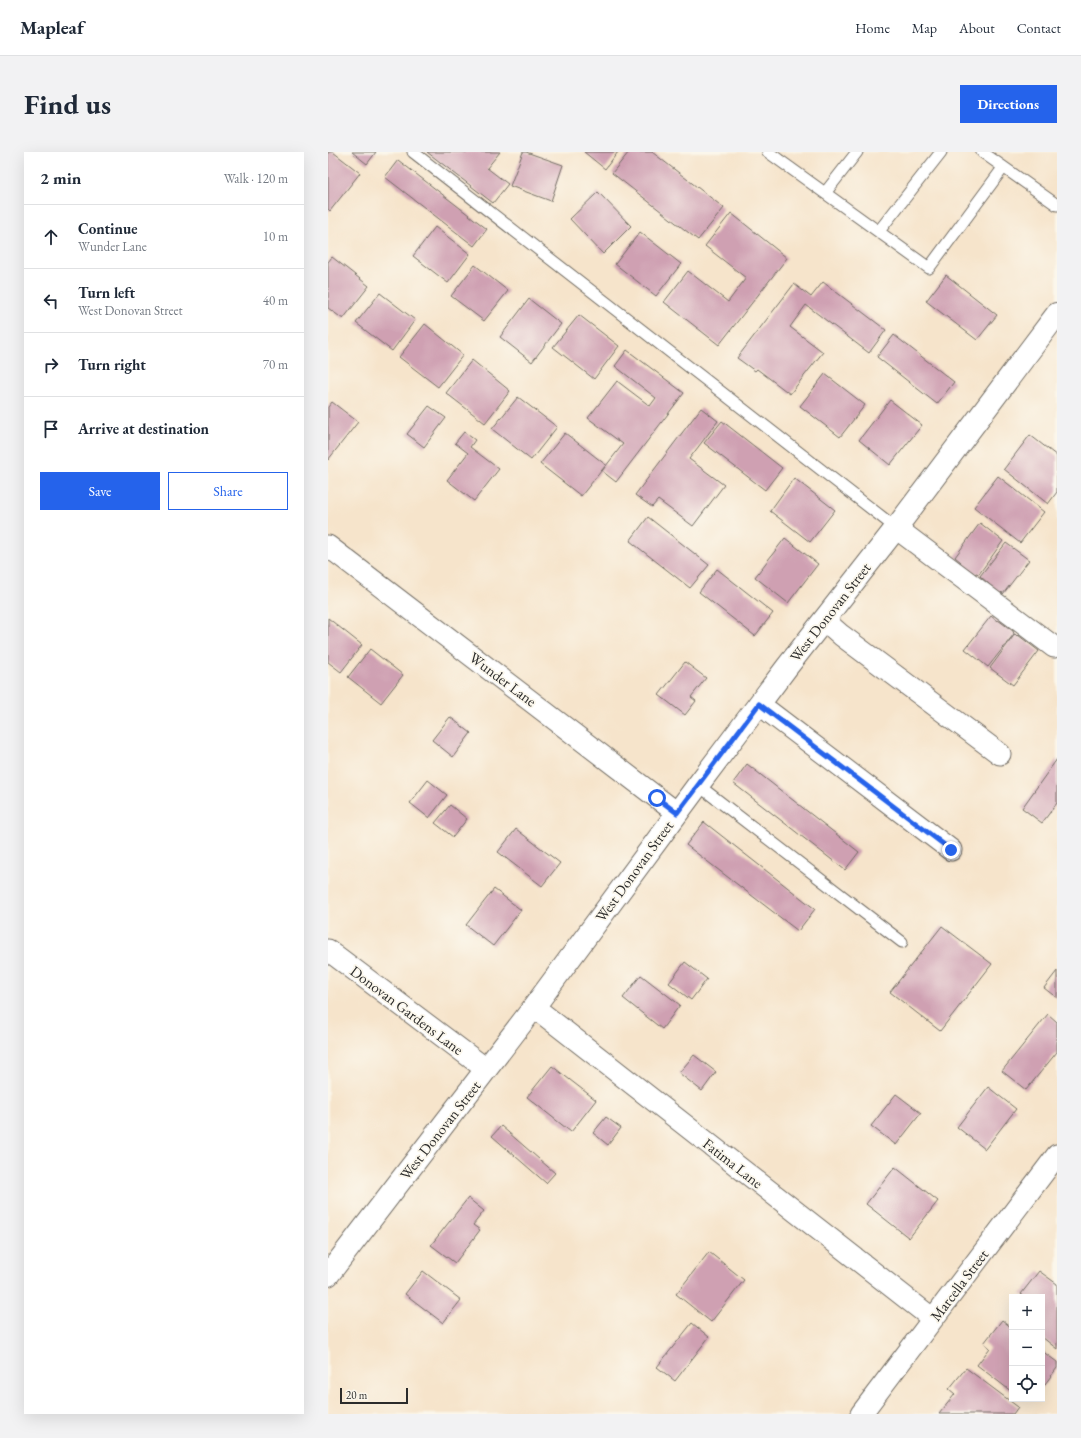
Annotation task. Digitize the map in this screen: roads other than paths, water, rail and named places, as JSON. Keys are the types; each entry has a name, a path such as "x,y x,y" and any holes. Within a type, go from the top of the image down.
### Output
{"street":[{"name":"West Donovan Street","path":"328,1275 534,1007 759,704 896,528 1057,314"},
{"path":"896,528 1054,647"},
{"name":"Wunder Lane","path":"328,546 677,813"},
{"path":"824,620 842,636 1000,754"},
{"path":"759,704 951,850"},
{"name":"Donovan Gardens Lane","path":"328,950 486,1069"},
{"name":"Fatima Lane","path":"534,1007 933,1319"},
{"name":"Marcella Street","path":"860,1414 1057,1155"}],"lane":[{"path":"413,152 896,528"},
{"path":"825,193 857,152"},
{"path":"879,231 941,152"},
{"path":"982,152 1003,168 1055,200"},
{"path":"773,153 825,193 929,268 1003,168"},
{"path":"698,785 902,942"}]}
